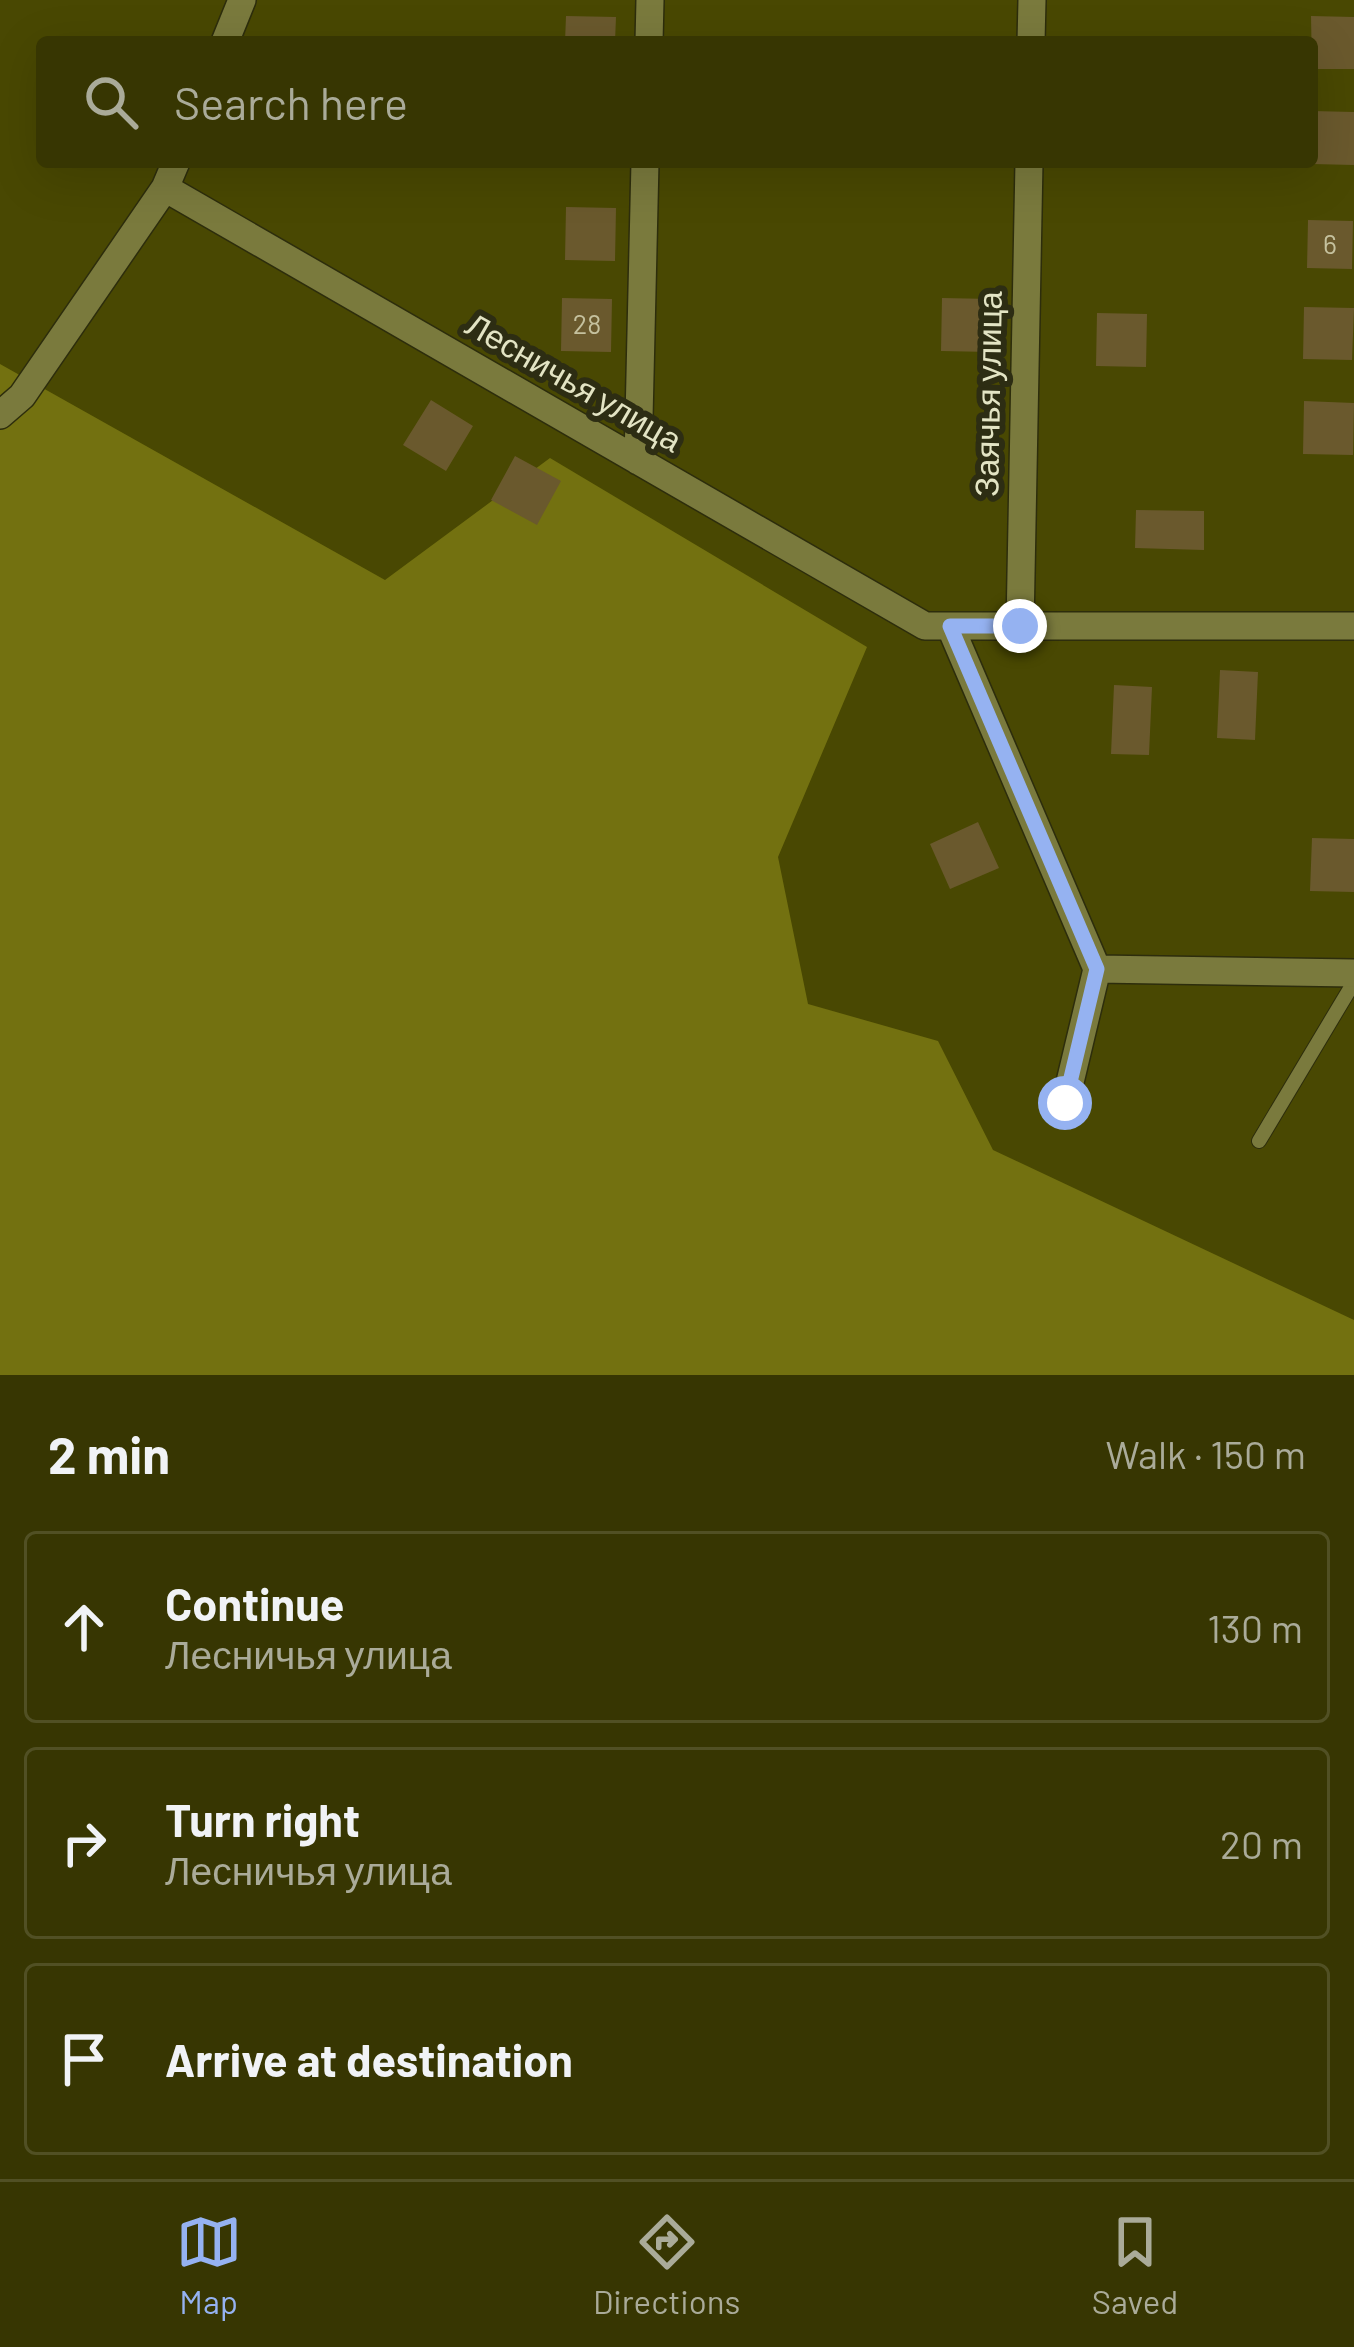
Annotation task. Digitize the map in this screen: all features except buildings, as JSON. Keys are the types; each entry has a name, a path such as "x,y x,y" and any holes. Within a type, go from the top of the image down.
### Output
{"street":[{"path":"227,36 242,0"},
{"path":"649,36 650,0"},
{"path":"1031,36 1032,0"},
{"path":"638,461 646,168"},
{"name":"Заячья улица","path":"1020,626 1029,168"},
{"path":"0,415 32,382 170,175"},
{"name":"Лесничья улица","path":"170,175 638,461 925,626 1354,626"},
{"path":"950,626 1097,969 1065,1103"},
{"path":"1097,969 1354,977"}],"lane":[{"path":"1259,1141 1354,977"}],"shaded area":[{"path":"0,364 385,580 550,458 867,647 778,857 808,1004 938,1041 993,1150 1354,1320 1354,1375 0,1375"}],"route":[{"path":"1020,626 950,626 1097,969 1065,1103"}]}
